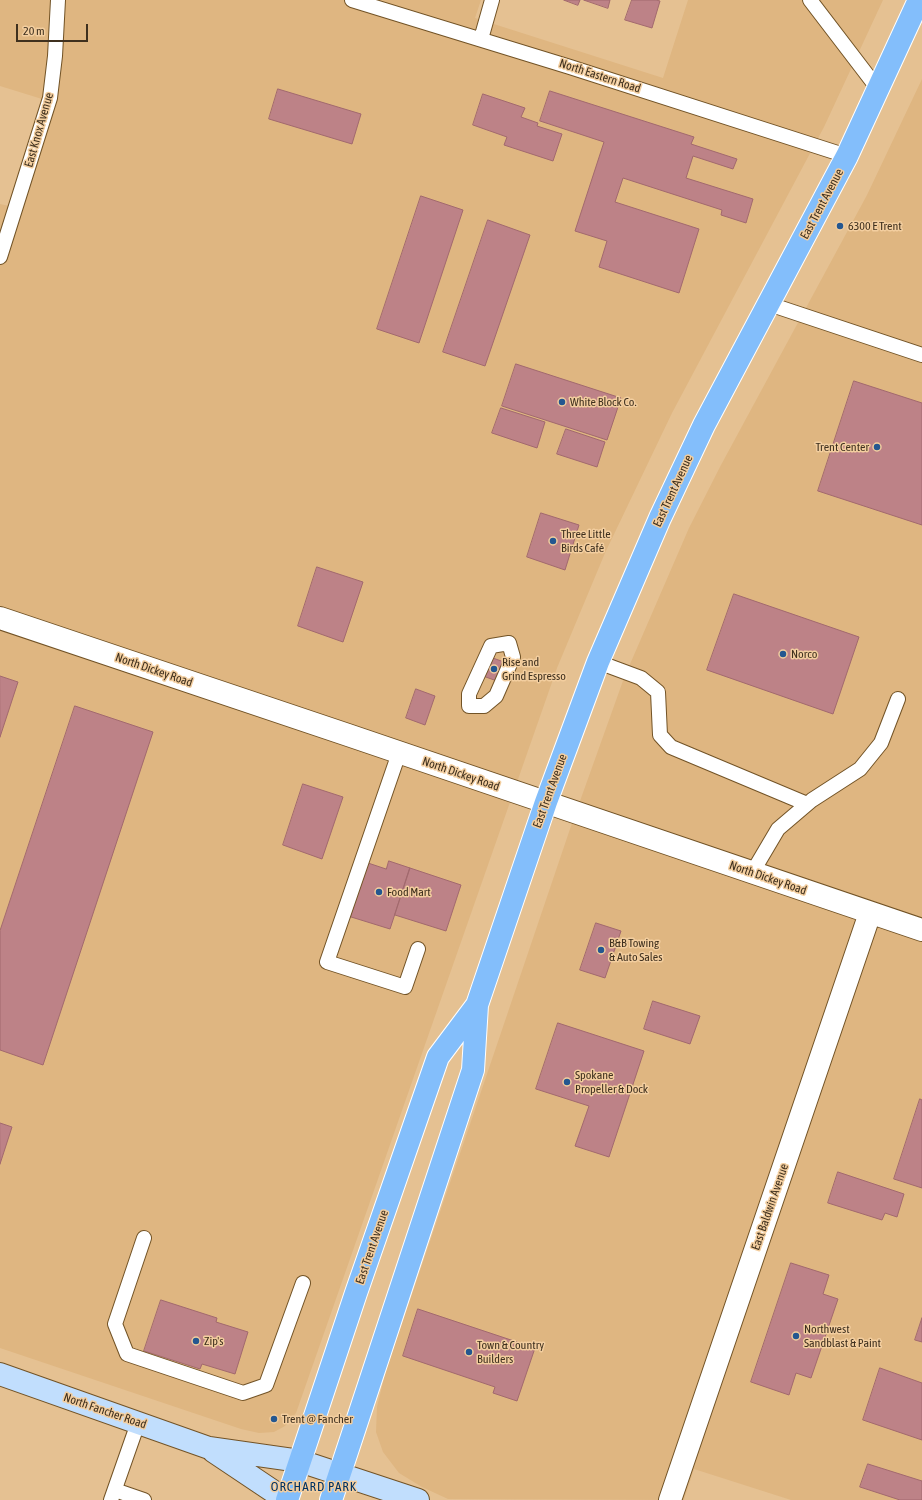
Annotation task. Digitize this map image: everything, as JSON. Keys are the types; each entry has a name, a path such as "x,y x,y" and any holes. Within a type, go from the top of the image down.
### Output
{"main road":[{"name":"East Trent Avenue","path":"331,1500 473,1070 477,1005 546,802 598,662 660,518 704,425 847,156 919,0"},
{"name":"East Trent Avenue","path":"287,1500 356,1293 438,1057 477,1005"}],"street":[{"name":"North Dickey Road","path":"0,618 922,930"},
{"name":"East Baldwin Avenue","path":"670,1500 870,913"},
{"name":"North Fancher Road","path":"0,1374 209,1448 300,1461 418,1500"},
{"name":"North Fancher Road","path":"209,1448 287,1500"}],"lane":[{"name":"East Knox Avenue","path":"0,257 50,98 55,56 58,0"},
{"name":"North Eastern Road","path":"352,0 570,67 847,156"},
{"path":"481,39 492,0"},
{"path":"810,0 878,89"},
{"path":"769,304 922,355"},
{"path":"598,662 641,678 658,692 660,735 671,747 807,804"},
{"path":"752,873 778,829 807,804 860,769 881,743 898,699"},
{"path":"399,753 327,962 405,987 418,949"},
{"path":"144,1238 116,1324 127,1354 243,1393 266,1385 303,1283"},
{"path":"138,1422 113,1495 144,1500"}],"shaded area":[{"path":"0,0 481,0 475,18 663,78 688,0 883,0 824,127 672,413 605,553 557,668 296,1413 285,1426 274,1432 259,1433 241,1429 0,1348 0,204 9,206 42,99 0,86"},
{"path":"922,79 922,1500 791,1500 694,1469 684,1500 448,1499 422,1487 399,1473 383,1452 376,1432 377,1407 386,1370 570,829 624,678 689,528 721,465 867,195"}],"building":[{"path":"564,0 580,0 578,5"},
{"path":"584,0 610,0 608,8"},
{"path":"632,0 660,1 652,28 625,20"},
{"path":"278,89 361,114 352,144 269,119"},
{"path":"550,91 694,137 691,144 737,159 733,169 693,156 686,178 753,199 746,223 721,215 722,210 623,178 615,202 699,229 679,293 599,267 607,241 575,231 604,142 540,121"},
{"path":"483,94 525,108 521,117 538,123 537,126 562,134 553,161 504,145 507,137 473,125"},
{"path":"421,196 463,210 419,343 377,329"},
{"path":"488,220 530,235 485,366 443,352"},
{"name":"White Block Co.","path":"516,364 621,398 607,440 502,406"},
{"name":"Trent Center","path":"854,381 922,403 922,525 818,491"},
{"path":"501,408 545,422 537,448 492,433"},
{"path":"566,429 605,442 597,467 557,454"},
{"name":"Three Little Birds Café","path":"541,513 579,525 565,570 527,557"},
{"path":"317,567 363,582 343,642 298,626"},
{"name":"Norco","path":"734,594 859,637 833,714 707,670"},
{"name":"Rise and Grind Espresso","path":"490,657 504,662 497,681 483,676"},
{"path":"0,676 18,682 0,737"},
{"path":"416,689 435,696 425,725 406,718"},
{"path":"75,706 153,732 43,1065 0,1050 0,931"},
{"path":"303,784 343,797 322,859 283,845"},
{"name":"Food Mart","path":"389,861 410,868 390,929 348,916 365,862 386,869"},
{"path":"410,868 461,885 446,931 395,915"},
{"name":"B&B Towing & Auto Sales","path":"596,923 621,931 605,978 580,970"},
{"path":"653,1001 700,1016 690,1044 644,1029"},
{"path":"558,1023 644,1051 609,1157 575,1146 589,1106 536,1089"},
{"path":"920,1099 922,1100 922,1188 894,1179"},
{"path":"0,1123 12,1127 0,1164"},
{"path":"838,1172 904,1194 897,1217 885,1213 882,1220 828,1203"},
{"name":"Northwest Sandblast & Paint","path":"791,1263 829,1275 823,1294 838,1299 811,1378 796,1373 789,1395 751,1382"},
{"name":"Zip's","path":"161,1300 217,1318 216,1322 248,1332 235,1374 202,1364 200,1369 144,1351"},
{"name":"Town & Country Builders","path":"418,1309 535,1348 517,1401 493,1393 495,1387 403,1356"},
{"path":"922,1318 922,1342 915,1340"},
{"path":"880,1368 922,1383 922,1440 863,1420"},
{"path":"868,1464 922,1481 922,1500 900,1500 860,1487"}],"place":[{"name":"6300 E Trent","path":"840,226"},
{"name":"White Block Co.","path":"562,402"},
{"name":"Trent Center","path":"877,447"},
{"name":"Three Little Birds Café","path":"553,541"},
{"name":"Norco","path":"783,654"},
{"name":"Rise and Grind Espresso","path":"494,669"},
{"name":"Food Mart","path":"379,892"},
{"name":"B&B Towing & Auto Sales","path":"601,950"},
{"name":"Spokane Propeller & Dock","path":"567,1082"},
{"name":"Northwest Sandblast & Paint","path":"796,1336"},
{"name":"Zip's","path":"196,1341"},
{"name":"Town & Country Builders","path":"469,1352"},
{"name":"Trent @ Fancher","path":"274,1419"}],"district":[{"name":"ORCHARD PARK","path":"314,1487"}]}
